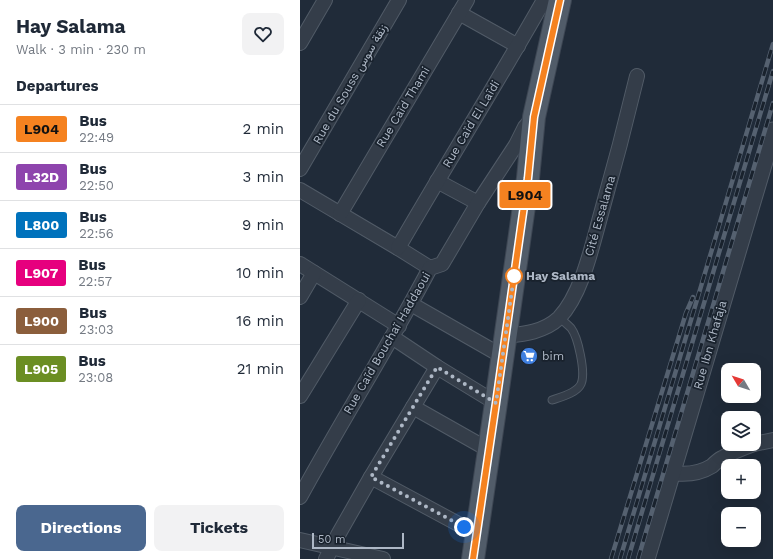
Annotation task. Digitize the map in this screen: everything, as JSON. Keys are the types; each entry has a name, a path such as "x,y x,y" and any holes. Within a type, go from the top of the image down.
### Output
{"main road":[{"path":"473,559 528,178 534,117 560,0"}],"street":[{"path":"300,43 325,0"},
{"name":"Rue du Souss زنقة سوس","path":"300,169 399,0"},
{"name":"Rue Caïd Thami","path":"340,214 467,0"},
{"name":"Rue Caïd El Laïdi","path":"398,248 544,0"},
{"path":"459,13 518,46"},
{"name":"Cité Essalama","path":"504,346 527,334 546,327 559,317 570,302 581,282 590,255 638,76"},
{"name":"Rue Caïd Bouchaï Haddaoui","path":"300,498 334,436 396,332 430,268 442,264 478,203 516,145 525,127 534,117"},
{"name":"Rue Ibn Khafaja","path":"650,556 672,473 773,131"},
{"path":"437,181 478,203"},
{"path":"300,190 430,268"},
{"path":"300,264 359,300 437,367 496,403"},
{"path":"300,297 314,272"},
{"path":"300,396 359,300"},
{"path":"411,304 504,346"},
{"path":"329,553 371,477 437,367"},
{"path":"413,407 489,450"},
{"path":"761,443 773,440"},
{"path":"672,473 691,474 698,472 735,451"},
{"path":"371,477 477,534"},
{"path":"300,540 329,553 383,559"}],"lane":[{"path":"552,400 573,393 581,385 583,372 582,359 576,336 571,328 559,317"}],"railway":[{"path":"620,559 773,44"},
{"path":"628,559 773,71"},
{"path":"638,559 773,103"},
{"path":"611,559 686,313 693,297"}],"bus line":[{"name":"L904","path":"473,559 528,178 534,117 560,0"}],"place":[{"name":"Hay Salama","path":"514,276"},
{"name":"bim","path":"529,356"}],"route":[{"path":"464,527 371,477 437,367 496,403 514,276"}]}
